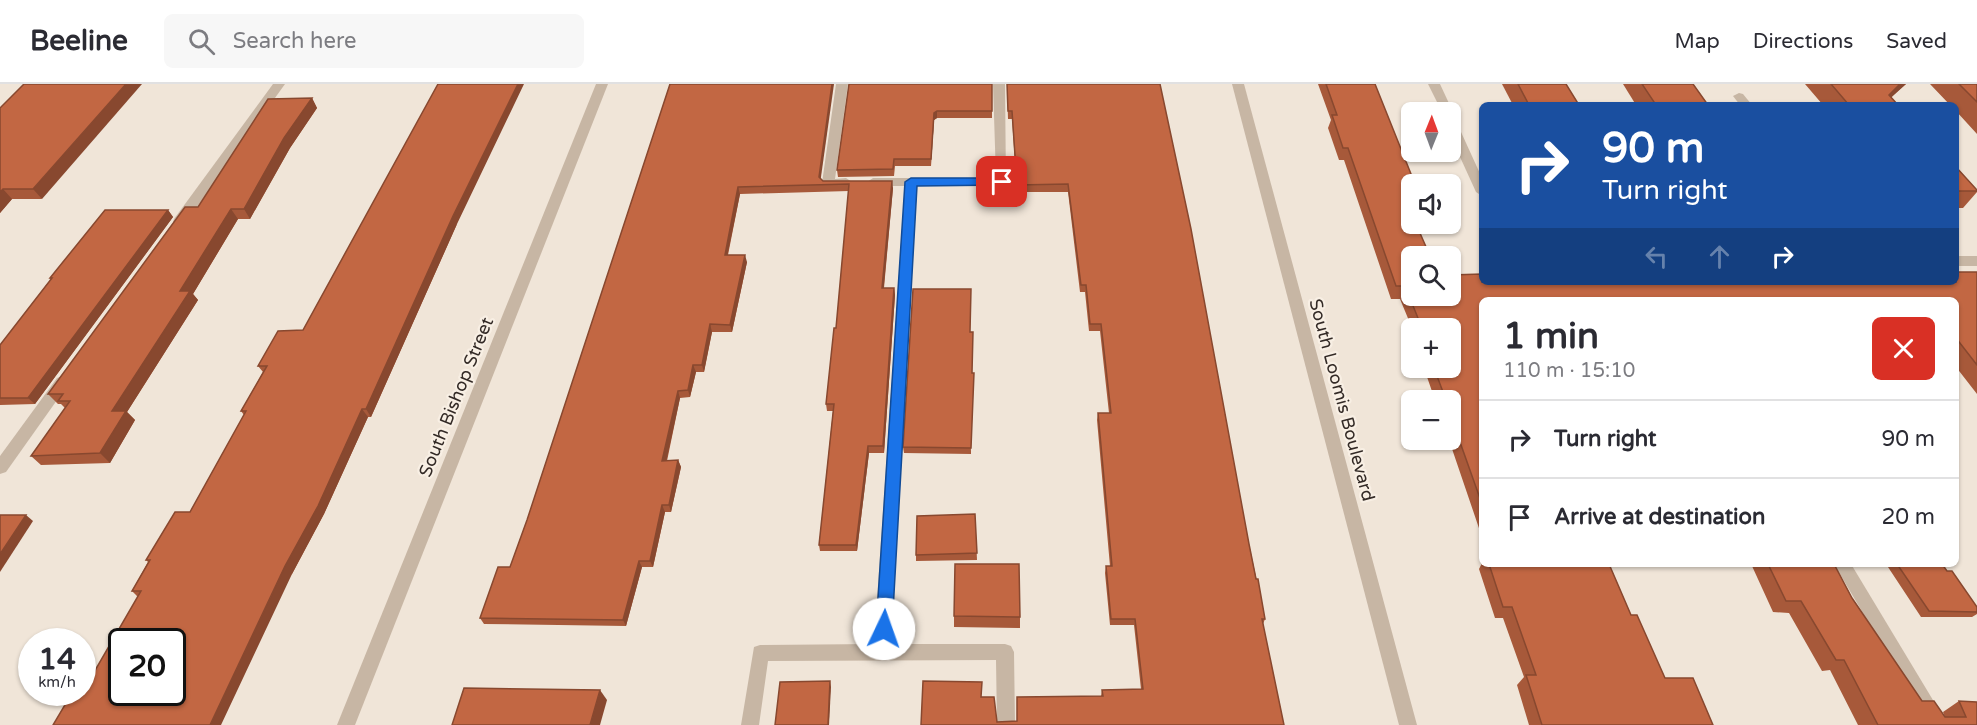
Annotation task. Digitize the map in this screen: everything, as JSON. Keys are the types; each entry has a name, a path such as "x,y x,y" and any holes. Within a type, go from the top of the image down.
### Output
{"street":[{"path":"168,238 279,84"},
{"name":"South Bishop Street","path":"346,725 602,84"},
{"path":"842,84 828,183 1002,182 999,84"},
{"name":"South Loomis Boulevard","path":"1238,84 1408,725"},
{"path":"1434,84 1442,102"},
{"path":"1461,145 1479,185"},
{"path":"882,652 911,182"},
{"path":"1959,261 1977,261"},
{"path":"0,468 70,372"},
{"path":"1844,567 1939,725"},
{"path":"750,725 760,653 882,652 1005,652 1006,725"}],"building":[{"path":"24,84 126,84 33,189 3,189 0,192 0,108"},
{"path":"438,84 518,84 453,216 366,409 362,409 318,506 285,566 210,725 53,725 64,706 96,706 96,669 108,648 108,706 186,706 186,628 120,628 141,591 132,591 150,560 146,560 175,512 190,512 246,411 241,411 267,366 258,366 278,331 303,330"},
{"path":"670,84 832,84 819,177 823,181 892,181 882,288 894,288 883,446 868,446 856,545 819,545 834,404 826,404 834,328 836,328 849,184 738,187 725,255 745,255 730,325 710,324 702,365 693,365 688,390 678,391 662,461 678,460 669,505 662,505 650,561 639,561 623,620 480,618 498,567 510,567 527,520"},
{"path":"849,84 992,84 992,111 937,111 934,113 931,159 894,159 893,169 837,170"},
{"path":"1007,84 1160,84 1191,229 1249,544 1256,579 1258,579 1265,619 1262,619 1284,725 921,725 923,681 982,682 981,697 994,697 997,722 1017,721 1017,697 1103,696 1102,690 1143,689 1135,619 1111,619 1106,566 1112,566 1098,413 1111,413 1101,324 1090,324 1086,285 1081,285 1068,184 1017,185 1012,111 1008,111"},
{"path":"1326,84 1375,84 1401,149 1401,162 1406,162 1411,174 1401,174 1401,234 1420,234 1426,246 1401,246 1401,286 1396,286 1348,148 1343,148 1332,115 1337,115"},
{"path":"1518,84 1566,84 1577,102 1527,102"},
{"path":"1642,84 1693,84 1706,102 1654,102"},
{"path":"1831,84 1900,84 1889,95 1895,102 1846,102"},
{"path":"1959,84 1977,84 1977,102"},
{"path":"312,98 284,138 244,209 231,209 180,291 190,291 112,411 126,411 100,453 31,456 70,401 58,401 63,394 48,394 185,207 198,207 268,99"},
{"path":"1959,170 1977,190 1959,191"},
{"path":"105,210 168,210 28,398 0,398 0,345"},
{"path":"1959,272 1977,272 1977,365 1959,342 1959,297 1479,297 1479,496 1461,445 1461,390 1442,390 1438,378 1461,378 1461,318 1418,318 1413,306 1461,306 1461,275 1479,274 1479,285 1959,285"},
{"path":"913,289 971,289 970,332 973,332 972,373 974,373 971,448 903,447"},
{"path":"975,514 977,553 916,555 917,516"},
{"path":"0,515 26,515 0,554"},
{"path":"955,564 1019,564 1020,617 954,616"},
{"path":"1490,567 1610,567 1631,615 1637,615 1665,678 1693,678 1713,725 1542,725 1526,675 1536,675 1512,607 1503,607"},
{"path":"1769,567 1836,567 1852,598 1922,701 1934,701 1945,717 1966,717 1959,701 1977,702 1977,725 1878,725 1844,660 1836,660 1801,601 1786,601"},
{"path":"1899,567 1944,567 1947,571 1952,571 1977,607 1977,612 1929,611"},
{"path":"830,681 828,725 775,725 780,682"},
{"path":"464,688 600,690 590,725 452,725"}],"route":[{"path":"884,629 911,182 1002,182"}]}
